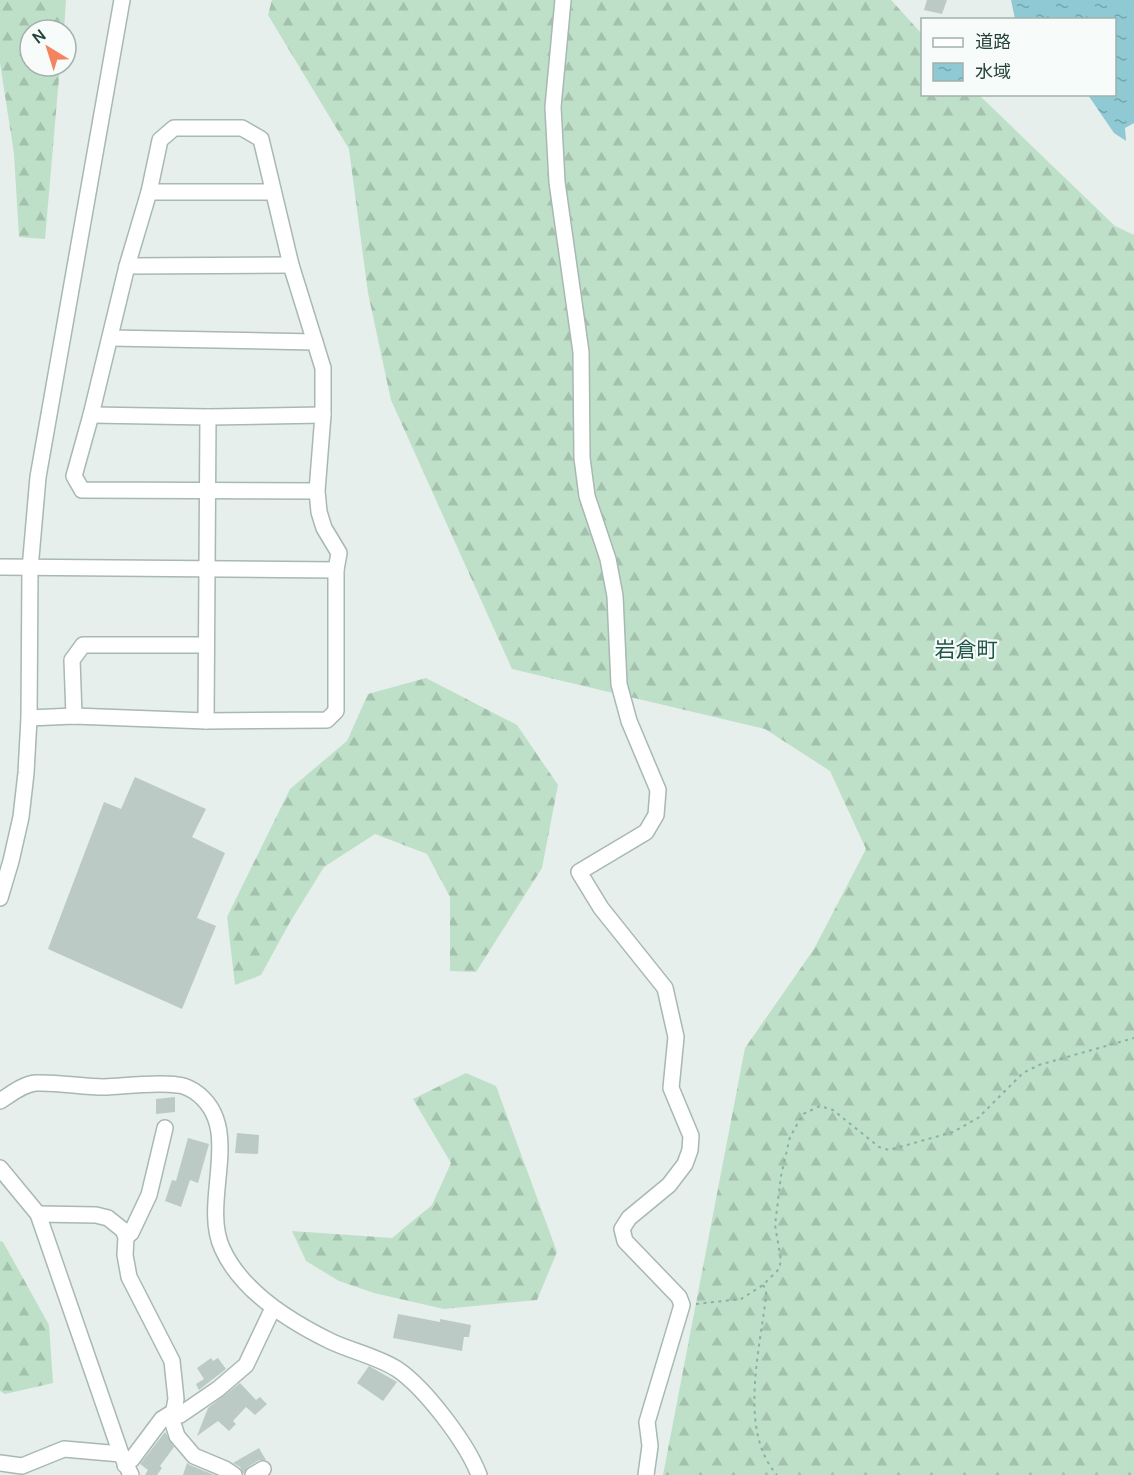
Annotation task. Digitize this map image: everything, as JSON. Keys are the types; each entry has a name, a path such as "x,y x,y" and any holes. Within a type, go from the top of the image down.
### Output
{"street":[{"path":"0,898 12,861 21,817 26,772 29,718 30,569 38,477 122,0"},
{"path":"563,0 553,117 556,182 581,352 583,467 587,496 608,559 615,596 619,684 629,721 658,790 656,815 646,832 579,872 601,908 665,988 676,1037 671,1088 691,1136 690,1150 685,1164 669,1185 629,1218 622,1229 625,1241 679,1297 682,1305 647,1422 650,1446 646,1475"},
{"path":"29,718 74,716 206,721 327,720 336,711 336,570 339,553 324,528 319,512 317,491 323,415 323,368 291,265 261,139 242,128 174,128 160,140 149,192 74,476 82,490 317,491"},
{"path":"149,192 273,192"},
{"path":"128,266 291,265"},
{"path":"110,338 315,342"},
{"path":"91,415 208,417 323,415"},
{"path":"206,721 208,417"},
{"path":"0,567 336,570"},
{"path":"74,716 72,660 83,645 206,645"},
{"path":"0,1101 18,1089 34,1083 102,1087 176,1085 192,1089 209,1104 216,1120 220,1144 215,1201 216,1228 222,1248 235,1270 249,1287 273,1308 330,1341 396,1369 425,1394 473,1458 479,1475"},
{"path":"126,1237 131,1233 149,1195 165,1128"},
{"path":"0,1168 38,1214 126,1465"},
{"path":"38,1214 96,1215 108,1218 119,1225 126,1237 125,1255 129,1277 172,1361 176,1399 172,1420 177,1436 194,1456 234,1475"},
{"path":"126,1465 162,1419 170,1414 180,1415 218,1389 246,1365 273,1308"},
{"path":"0,1463 22,1466 64,1449 126,1465"}],"path":[{"path":"682,1305 741,1299 763,1285 779,1269 775,1225 781,1176 790,1137 803,1114 820,1106 834,1110 879,1147 890,1150 953,1131 978,1118 1023,1073 1039,1065 1134,1038"},
{"path":"763,1285 766,1296 755,1390 755,1421 760,1446 777,1475"}],"green space":[{"path":"0,0 66,0 65,18 18,18 18,78 59,78 45,239 19,237 14,154 0,63"},
{"path":"272,0 891,0 921,33 921,96 980,96 1115,226 1134,235 1134,1475 663,1475 745,1048 814,949 866,849 830,771 765,729 512,669 391,400 368,293 349,149 268,15"},
{"path":"426,678 517,725 558,785 542,868 476,972 450,971 450,897 427,854 375,834 324,867 261,975 235,985 227,917 290,789 347,741 368,694"},
{"path":"466,1073 496,1086 557,1252 537,1300 444,1309 374,1293 339,1281 306,1261 292,1231 392,1238 432,1205 451,1163 413,1099"},
{"path":"0,1241 3,1242 49,1325 53,1383 5,1394 0,1391"}],"water":[{"path":"1011,0 1134,0 1134,123 1125,128 1126,141 1114,133 1089,96 1116,96 1116,18 1015,18"}],"building":[{"path":"927,0 947,0 942,14 924,10"},
{"path":"135,777 206,809 192,837 225,853 197,918 216,926 182,1009 48,949 104,802 121,809"},
{"path":"175,1097 175,1112 156,1114 156,1099"},
{"path":"237,1133 259,1135 258,1154 235,1153"},
{"path":"188,1138 209,1144 198,1183 190,1180 181,1207 165,1201 172,1180 176,1181"},
{"path":"398,1314 471,1325 469,1337 464,1337 462,1351 393,1338"},
{"path":"211,1358 213,1361 218,1358 226,1369 199,1390 196,1384 204,1379 197,1368"},
{"path":"369,1366 397,1382 383,1401 357,1383"},
{"path":"240,1383 256,1400 260,1397 267,1404 255,1415 246,1407 233,1421 236,1424 229,1431 218,1421 197,1436 208,1408"},
{"path":"165,1432 174,1447 160,1466 162,1468 157,1475 145,1475 148,1470 140,1464"},
{"path":"259,1448 266,1460 259,1460 248,1467 243,1474 240,1467 233,1463"},
{"path":"187,1463 190,1465 214,1475 183,1475"}],"district":[{"name":"岩倉町","path":"966,650"}]}
